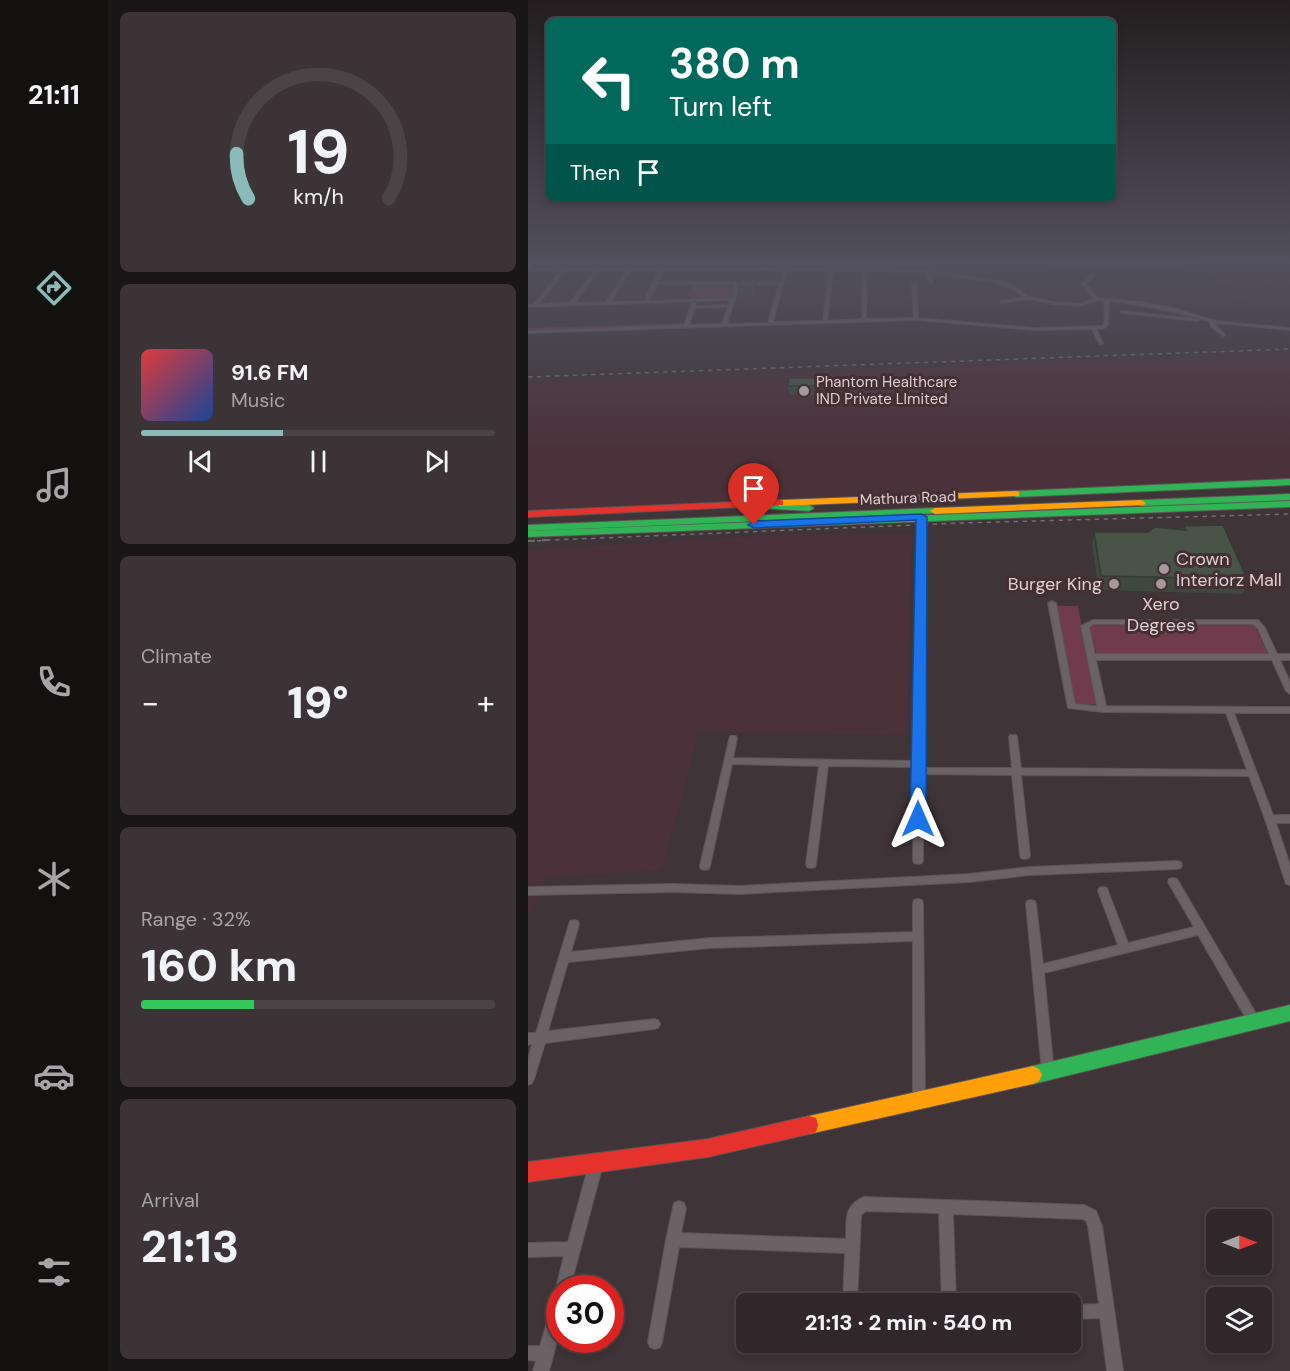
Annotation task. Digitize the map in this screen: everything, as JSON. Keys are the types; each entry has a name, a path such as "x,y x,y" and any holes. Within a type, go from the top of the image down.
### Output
{"main road":[{"path":"528,534 739,516 806,501 1290,482"},
{"name":"Mathura Road","path":"528,528 739,516 809,508 1290,489"},
{"name":"Mathura Road","path":"528,519 739,516 791,518 1233,500 1289,502"},
{"path":"528,514 921,517 1289,502"},
{"path":"528,1172 708,1148 1048,1072 1290,1013"}],"street":[{"path":"528,332 687,324"},
{"path":"528,327 770,324"},
{"path":"975,324 1034,329 1103,327 1106,324"},
{"path":"1213,324 1222,335"},
{"path":"1240,324 1290,329"},
{"path":"1094,327 1101,343"},
{"path":"918,860 921,517"},
{"path":"1052,603 1069,704 1079,709 1290,710"},
{"path":"1102,709 1085,626 1088,623 1251,622 1260,625 1290,691"},
{"path":"1091,657 1290,657"},
{"path":"1229,710 1270,819 1290,881"},
{"path":"1013,737 1025,855"},
{"path":"705,866 733,738"},
{"path":"728,762 824,763 1017,771 1252,773"},
{"path":"811,864 824,763"},
{"path":"1270,819 1290,819"},
{"path":"528,891 740,890 969,878 1030,871 1177,865"},
{"path":"1173,882 1254,1021"},
{"path":"1103,891 1125,949"},
{"path":"918,903 919,1101"},
{"path":"1031,904 1048,1072"},
{"path":"528,1079 574,924"},
{"path":"1038,970 1201,930"},
{"path":"564,958 710,943 918,936"},
{"path":"528,1039 654,1024"},
{"path":"566,1275 596,1163"},
{"path":"851,1293 854,1212 864,1204 1084,1212 1091,1216 1095,1226 1115,1371"},
{"path":"946,1206 949,1293"},
{"path":"655,1342 679,1208"},
{"path":"673,1240 853,1246"},
{"path":"528,1250 573,1249"},
{"path":"1081,1312 1106,1311"},
{"path":"541,1371 546,1350"},
{"path":"528,1353 545,1354"}],"shaded area":[{"path":"653,324 684,324 528,331 528,328"},
{"path":"1290,353 1290,484 1066,494 528,509 528,383"},
{"path":"789,534 912,534 907,735 699,732 662,870 545,878 528,918 528,550"},
{"path":"1056,606 1078,606 1096,704 1074,704"},
{"path":"1254,624 1268,654 1097,655 1089,625"}],"building":[{"path":"789,378 819,378 819,386 788,386"},
{"name":"Crown Interiorz Mall","path":"1223,525 1247,579 1101,576 1094,532 1148,532 1155,527 1186,530 1183,526"}],"railway":[{"path":"528,377 1290,349"},
{"path":"549,540 528,541 962,523 1290,514"}],"traffic: fast":[{"path":"1016,494 1290,482"},
{"path":"1141,503 1290,497"},
{"path":"528,534 1290,504"},
{"path":"743,505 809,508"},
{"path":"528,528 935,511"},
{"path":"1033,1075 1290,1013"}],"traffic: slow":[{"path":"780,503 1016,494"},
{"path":"935,511 1141,503"},
{"path":"809,1125 1033,1075"}],"traffic: jam":[{"path":"528,514 780,503"},
{"path":"528,1172 708,1148 809,1125"}],"place":[{"name":"Phantom Healthcare IND Private LImited","path":"804,391"},
{"name":"Crown Interiorz Mall","path":"1164,569"},
{"name":"Burger King","path":"1114,584"},
{"name":"Xero Degrees","path":"1161,584"}],"route":[{"path":"754,525 921,517 918,819"}]}
